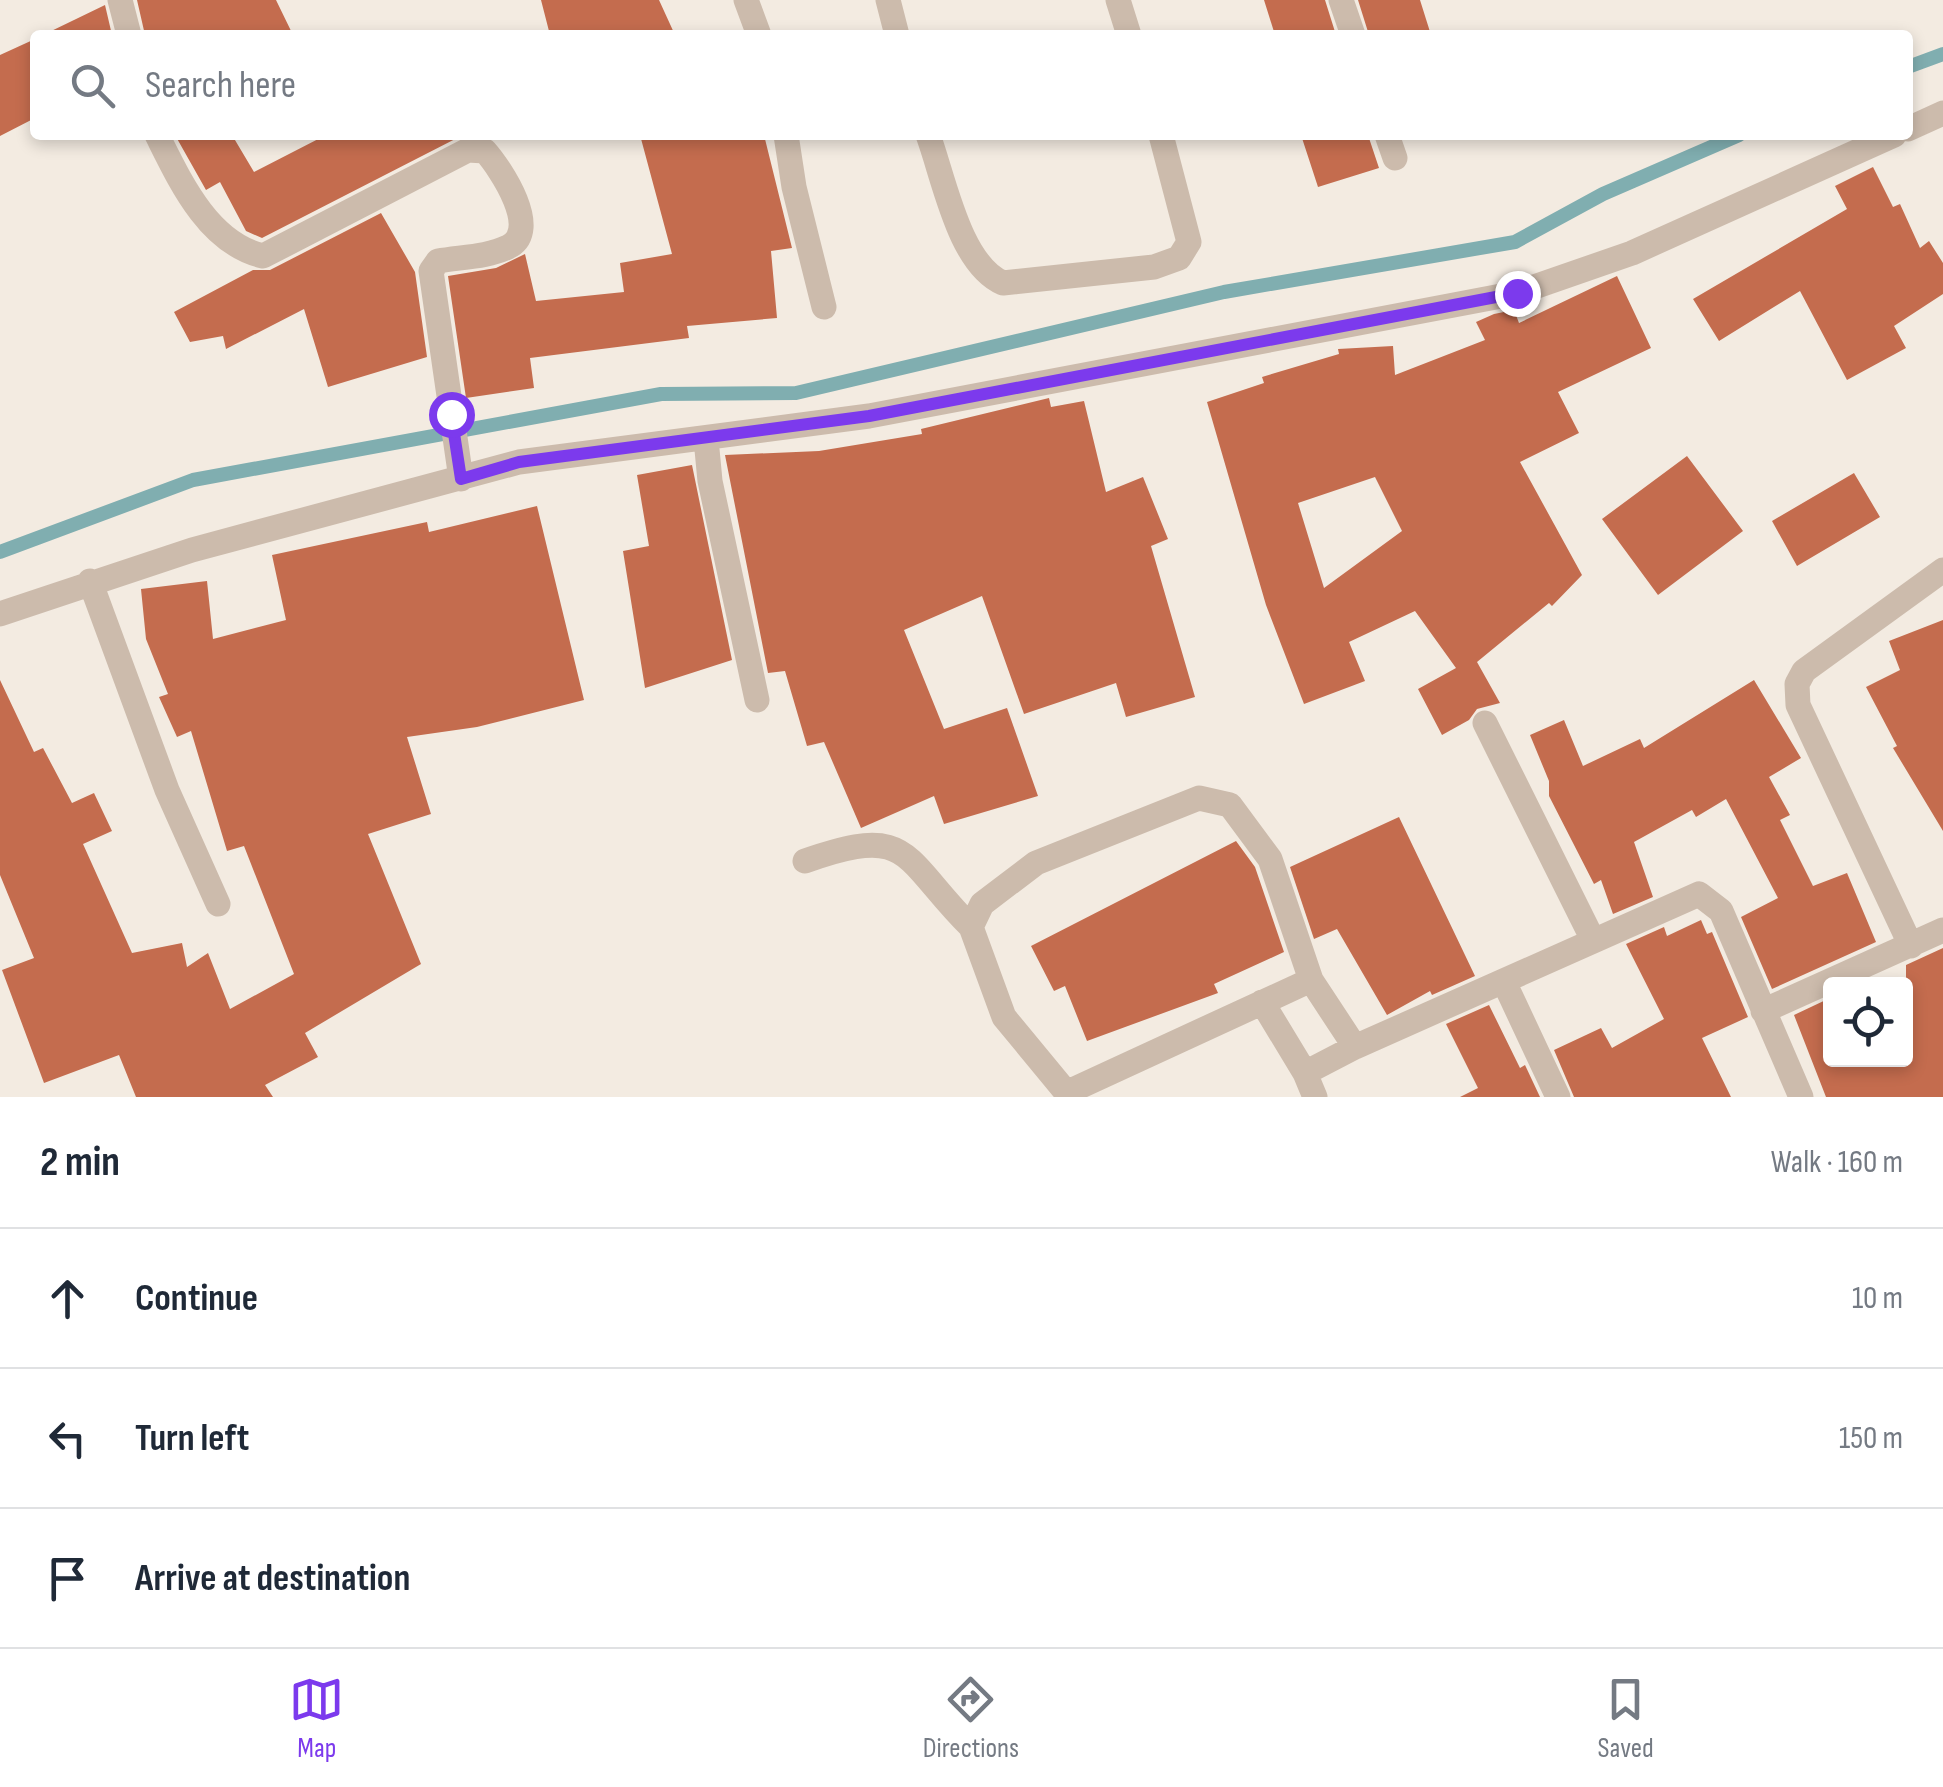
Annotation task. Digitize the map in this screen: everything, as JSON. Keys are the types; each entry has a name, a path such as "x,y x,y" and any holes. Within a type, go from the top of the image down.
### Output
{"street":[{"path":"120,0 128,30"},
{"path":"746,0 757,30"},
{"path":"888,0 896,30"},
{"path":"1118,0 1127,30"},
{"path":"1342,0 1351,30"},
{"path":"1913,126 1943,113"},
{"path":"160,140 183,187 218,231 246,252 263,256 468,150 485,152 496,163 522,216 519,238 512,246 433,264 434,305 461,479"},
{"path":"787,140 794,187 824,307"},
{"path":"930,140 967,246 987,276 1003,283 1154,267 1180,258 1189,242 1161,140"},
{"path":"0,614 90,581 519,462 869,416 1517,293 1632,254 1883,140"},
{"path":"706,439 710,481 756,700"},
{"path":"1912,946 1798,705 1797,684 1804,672 1943,570"},
{"path":"90,581 167,790 218,904"},
{"path":"1485,722 1593,940"},
{"path":"971,927 982,904 1036,863 1199,798 1230,805 1270,859 1311,980 1355,1047"},
{"path":"804,861 867,842 887,844 915,864 971,927 1004,1018 1069,1095 1311,980"},
{"path":"1262,1002 1310,1085 1355,1047 1505,984 1699,894 1721,911 1801,1097"},
{"path":"1762,1011 1943,930"},
{"path":"1505,984 1558,1097"}],"building":[{"path":"137,0 276,0 291,30 144,30"},
{"path":"541,0 659,0 673,30 549,30"},
{"path":"1264,0 1325,0 1334,30 1273,30"},
{"path":"1358,0 1420,0 1429,30 1367,30"},
{"path":"105,5 111,30 53,30"},
{"path":"30,41 30,121 0,136 0,55"},
{"path":"178,140 235,140 254,172 316,140 453,140 262,238 246,231 220,182 206,190"},
{"path":"641,140 765,140 792,248 771,251 777,318 687,326 689,338 530,358 534,388 466,398 448,276 496,268 525,254 536,301 624,292 620,263 672,254"},
{"path":"1303,140 1370,140 1379,168 1318,187"},
{"path":"1873,167 1893,207 1900,204 1920,248 1929,241 1943,263 1943,294 1894,326 1906,348 1847,380 1800,291 1719,341 1693,299 1847,209 1835,186"},
{"path":"381,213 415,272 427,357 328,387 304,309 226,349 223,336 190,342 174,312 253,270 270,270"},
{"path":"1617,276 1651,348 1558,392 1579,433 1520,462 1582,575 1552,606 1549,603 1477,662 1500,703 1477,709 1469,720 1442,735 1418,689 1456,668 1415,611 1349,642 1365,681 1304,704 1266,605 1207,402 1264,383 1262,377 1339,354 1338,349 1393,346 1395,375 1485,340 1476,322 1494,314 1514,310 1519,323","holes":["1375,477 1402,531 1324,588 1298,503"]},
{"path":"1049,398 1051,407 1084,401 1106,492 1143,477 1168,539 1151,546 1195,697 1126,717 1116,683 1024,714 982,596 904,630 944,729 1007,708 1038,796 944,824 934,796 861,828 824,742 807,746 785,671 768,673 725,455 819,451 922,434 921,429"},
{"path":"1687,456 1743,531 1658,595 1602,519"},
{"path":"692,465 732,660 645,688 623,551 649,546 637,475"},
{"path":"1854,473 1880,517 1797,566 1772,521"},
{"path":"537,506 584,700 477,727 407,737 431,814 368,834 421,964 305,1033 318,1057 265,1085 273,1097 136,1097 119,1055 44,1083 2,970 34,958 0,875 0,680 34,752 43,748 72,803 94,793 112,831 83,844 132,953 182,943 187,967 208,953 230,1009 294,974 244,846 227,851 191,731 177,737 159,697 168,694 146,639 141,589 207,581 213,639 286,620 272,555 427,522 429,532"},
{"path":"1943,620 1943,831 1893,748 1897,746 1866,687 1900,670 1889,641"},
{"path":"1754,680 1801,758 1769,777 1790,815 1780,820 1813,886 1847,873 1876,942 1772,989 1741,917 1778,898 1726,799 1696,817 1692,810 1634,842 1653,897 1613,914 1601,880 1594,884 1549,796 1549,781 1530,735 1564,720 1583,766 1640,739 1644,748"},
{"path":"1399,817 1475,976 1432,995 1430,991 1387,1015 1337,929 1314,939 1290,867"},
{"path":"1236,841 1255,867 1284,952 1214,984 1218,993 1087,1041 1065,986 1054,991 1031,946"},
{"path":"1701,920 1707,934 1712,932 1748,1017 1702,1038 1731,1097 1574,1097 1554,1050 1601,1028 1612,1048 1664,1019 1626,944 1664,927 1667,936"},
{"path":"1943,948 1943,1097 1826,1097 1794,1015 1823,1001 1823,1067 1913,1067 1913,977 1906,977 1906,965"},
{"path":"1489,1005 1520,1068 1525,1065 1540,1097 1460,1097 1478,1088 1446,1024"}],"waterway":[{"path":"1913,65 1943,54"},
{"path":"0,552 193,480 661,394 796,393 1224,292 1515,242 1603,194 1727,140"}],"route":[{"path":"451,414 461,479 519,462 869,416 1517,293"}]}
